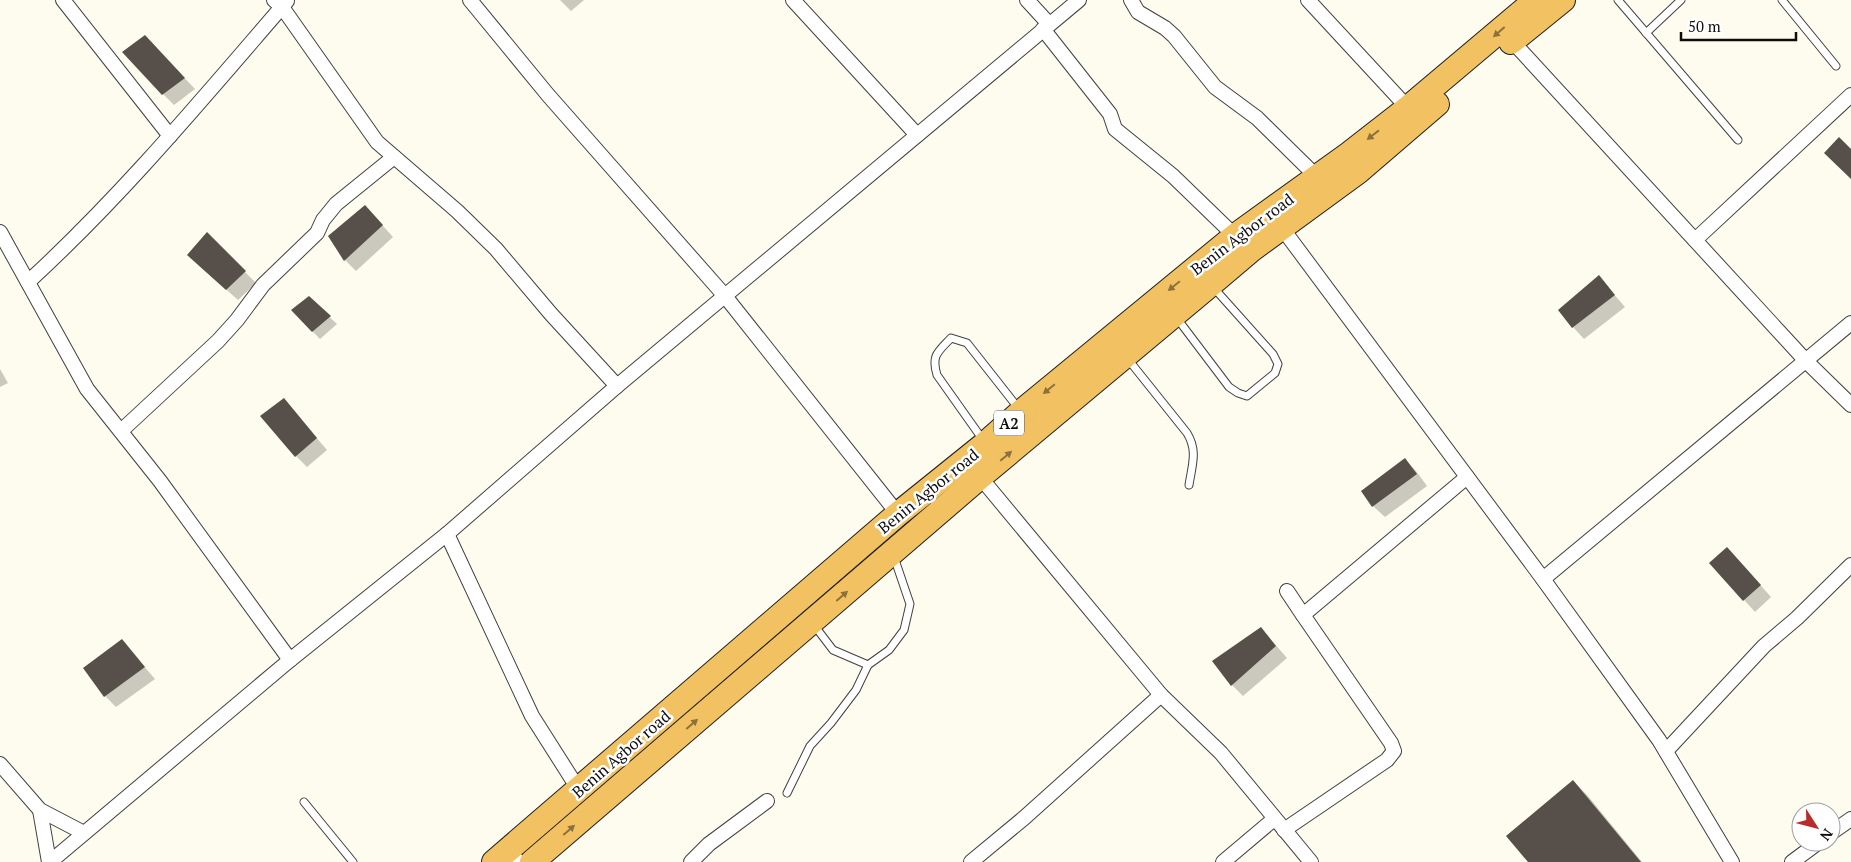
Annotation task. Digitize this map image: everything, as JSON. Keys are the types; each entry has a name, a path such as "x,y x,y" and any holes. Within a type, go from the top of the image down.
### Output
{"highway":[{"name":"Benin Agbor road","path":"507,858 579,790 898,514 1236,236 1317,178 1408,108 1536,0"},
{"name":"Benin Agbor road","path":"532,862 980,477 1251,250 1358,171 1563,0"}],"street":[{"path":"63,0 170,136"},
{"path":"470,0 548,95 725,296 898,514"},
{"path":"793,0 917,135"},
{"path":"1028,0 1110,114 1115,129 1173,176 1236,236"},
{"path":"40,810 49,862 290,660 447,534 617,386 1079,0"},
{"path":"1131,0 1138,12 1165,28 1174,36 1216,87 1257,118 1317,178"},
{"path":"1308,0 1408,108"},
{"path":"28,282 65,248 170,136 281,2 377,142 457,211 496,249 551,314 617,386"},
{"path":"1512,41 1806,362 1851,405"},
{"path":"1695,240 1851,95"},
{"path":"121,431 218,341 237,320 263,285 316,233 336,204 394,157"},
{"path":"1282,228 1468,477 1659,740 1732,862"},
{"path":"0,232 87,389 160,481 290,660"},
{"path":"1543,579 1851,324"},
{"path":"980,477 1161,695 1221,753 1311,862"},
{"path":"1303,615 1468,477"},
{"path":"447,534 532,716 579,790"},
{"path":"1666,751 1764,646 1797,618 1851,565"},
{"path":"1284,830 1387,760 1394,751 1391,743 1287,591"},
{"path":"971,862 1024,818 1161,695"},
{"path":"0,764 40,810 84,834"},
{"path":"690,862 709,844 767,801"},
{"path":"1223,862 1274,819"},
{"path":"1792,862 1806,852"}],"lane":[{"path":"1618,0 1738,140"},
{"path":"1646,33 1681,0"},
{"path":"1782,0 1836,66"},
{"path":"1174,315 1229,387 1247,396 1274,373 1278,364 1273,354 1211,284"},
{"path":"985,444 937,375 934,364 935,356 951,338 967,344 1021,412"},
{"path":"1125,356 1193,443 1194,452 1189,485"},
{"path":"787,793 810,746 831,723 856,690 868,665 889,650 904,630 910,604 892,552"},
{"path":"812,622 833,650 868,665"},
{"path":"304,802 353,862"}],"building":[{"path":"145,35 185,78 162,95 122,52"},
{"path":"1839,137 1851,149 1851,179 1824,153"},
{"path":"365,205 383,225 344,261 328,236"},
{"path":"207,232 246,271 226,290 187,255"},
{"path":"1599,275 1615,295 1572,328 1558,310"},
{"path":"309,296 331,316 312,332 291,310"},
{"path":"284,398 317,438 295,457 260,416"},
{"path":"1405,458 1417,474 1372,507 1361,491"},
{"path":"1727,547 1761,585 1743,601 1709,563"},
{"path":"1261,627 1276,646 1231,686 1212,661"},
{"path":"122,639 145,667 104,697 83,668"},
{"path":"1573,780 1641,862 1528,862 1506,836"}]}
